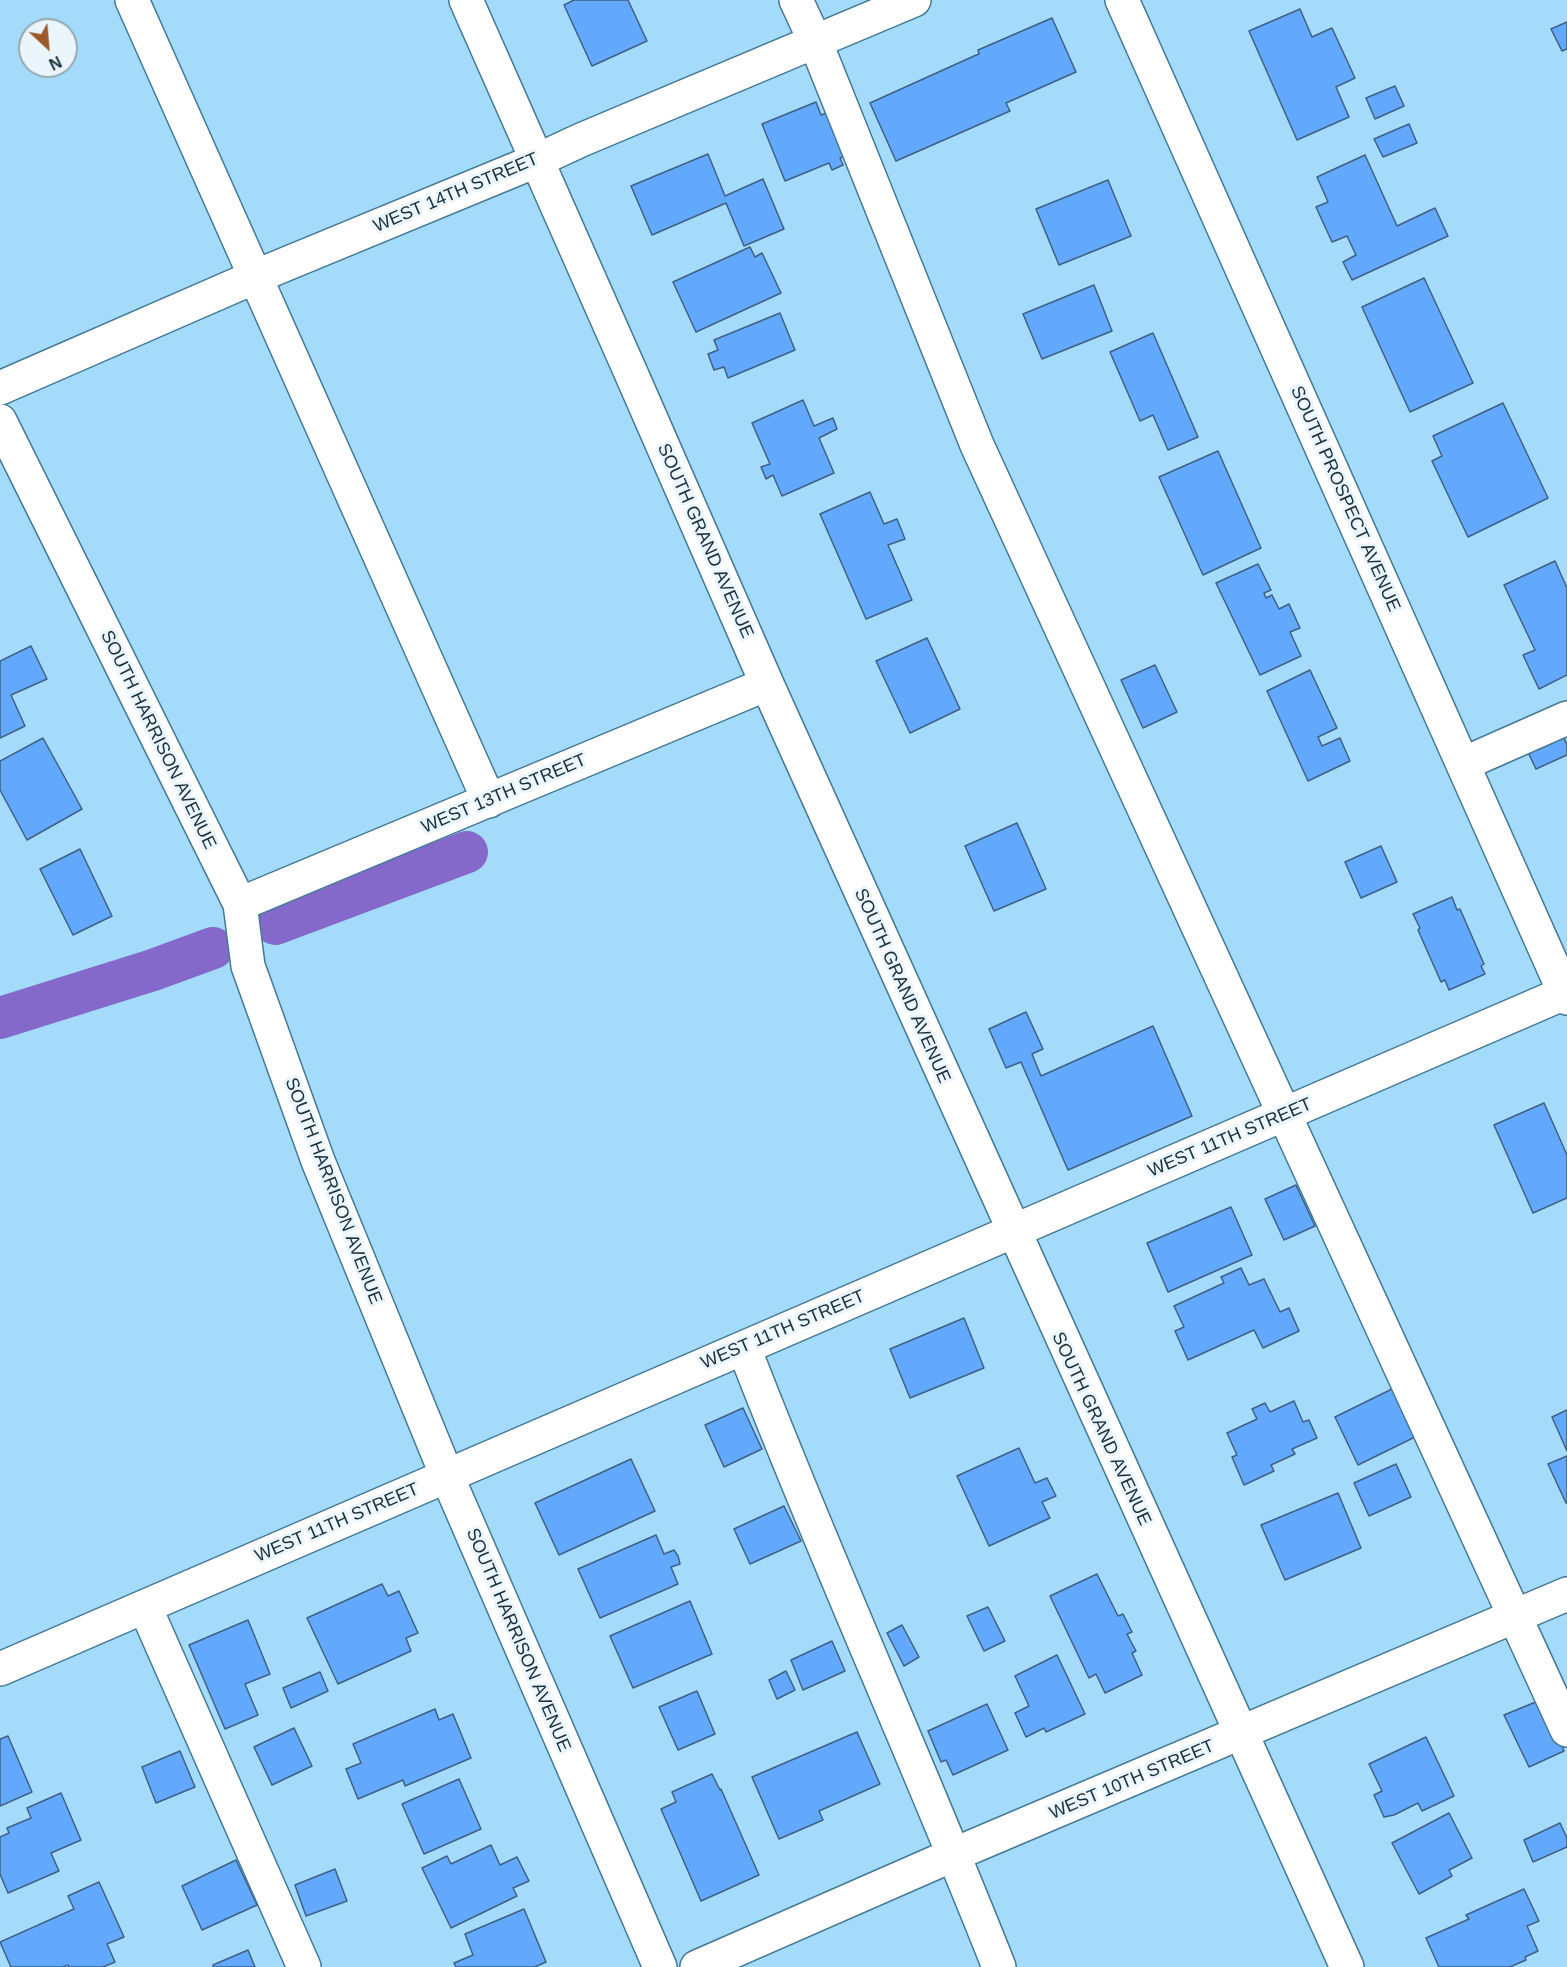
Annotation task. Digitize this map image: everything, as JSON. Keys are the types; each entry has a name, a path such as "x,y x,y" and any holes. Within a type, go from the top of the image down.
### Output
{"street":[{"path":"132,0 489,801"},
{"name":"SOUTH GRAND AVENUE","path":"466,0 767,684 1012,1232 1347,1967"},
{"path":"796,0 815,41 977,445 1567,1730"},
{"name":"WEST 14TH STREET","path":"0,388 256,276 538,160 914,0"},
{"name":"SOUTH PROSPECT AVENUE","path":"1122,0 1566,994"},
{"name":"SOUTH HARRISON AVENUE","path":"0,421 240,904 248,966 318,1161 447,1476 660,1967"},
{"name":"WEST 13TH STREET","path":"240,904 767,684"},
{"path":"1463,764 1567,718"},
{"name":"WEST 11TH STREET","path":"0,1669 1566,994"},
{"path":"744,1347 780,1441 955,1854 999,1967"},
{"name":"WEST 10TH STREET","path":"697,1967 955,1854 1567,1594"},
{"path":"145,1607 304,1967"}],"building":[{"path":"574,0 628,0 647,41 592,66 564,5"},
{"path":"1300,9 1312,37 1332,28 1355,78 1336,87 1349,117 1297,140 1249,31"},
{"path":"1052,18 1076,72 1006,103 1010,111 896,161 870,103 979,54 978,50"},
{"path":"1567,22 1567,49 1562,51 1551,29"},
{"path":"1395,86 1404,106 1375,119 1366,98"},
{"path":"816,102 821,115 832,111 849,154 840,158 843,165 832,170 829,163 785,181 762,124"},
{"path":"1409,124 1417,143 1383,157 1374,139"},
{"path":"708,154 725,196 763,179 784,229 744,246 726,203 652,235 631,186"},
{"path":"1365,155 1397,226 1435,208 1448,236 1352,280 1343,262 1356,255 1347,236 1332,242 1316,207 1328,202 1317,177"},
{"path":"1108,180 1131,236 1059,265 1036,209"},
{"path":"750,247 755,257 762,253 781,293 696,332 673,282"},
{"path":"1424,278 1473,383 1410,412 1362,307"},
{"path":"1094,285 1112,331 1042,359 1023,314"},
{"path":"780,313 795,350 728,378 724,367 714,370 708,354 718,350 714,340"},
{"path":"1153,333 1198,437 1168,450 1153,415 1140,421 1110,352"},
{"path":"803,400 814,426 833,418 837,429 819,438 834,473 782,496 773,475 766,479 761,467 770,464 752,423"},
{"path":"1503,403 1548,498 1468,537 1432,461 1442,456 1433,436"},
{"path":"1218,451 1261,548 1203,575 1159,477"},
{"path":"870,492 884,524 897,519 905,539 888,545 912,600 866,619 820,514"},
{"path":"1555,561 1567,588 1567,675 1539,689 1523,655 1535,650 1504,585"},
{"path":"1258,564 1271,590 1264,593 1266,598 1272,595 1279,609 1289,604 1300,628 1290,632 1301,656 1260,675 1216,583"},
{"path":"927,638 960,709 910,733 876,661"},
{"path":"31,646 47,679 11,695 25,726 0,738 0,661"},
{"path":"1155,665 1177,712 1143,728 1121,680"},
{"path":"1310,670 1337,728 1318,737 1322,746 1340,738 1350,761 1308,781 1267,691"},
{"path":"1561,731 1567,745 1567,755 1536,769 1525,746"},
{"path":"43,738 82,809 27,840 0,790 0,761"},
{"path":"1017,823 1046,889 994,911 965,846"},
{"path":"1381,846 1397,882 1361,898 1345,862"},
{"path":"80,849 112,916 73,935 40,869"},
{"path":"1452,897 1457,910 1460,909 1484,964 1481,966 1485,974 1449,990 1445,980 1441,982 1413,914"},
{"path":"1026,1012 1043,1049 1032,1054 1041,1076 1153,1026 1192,1116 1068,1170 1021,1062 1006,1068 989,1029"},
{"path":"1544,1103 1567,1155 1567,1198 1533,1213 1494,1125"},
{"path":"1296,1185 1315,1226 1284,1240 1265,1199"},
{"path":"1231,1207 1252,1255 1168,1292 1147,1243"},
{"path":"1241,1268 1249,1285 1264,1279 1280,1312 1289,1308 1299,1331 1263,1348 1254,1330 1188,1360 1175,1331 1184,1327 1174,1306 1224,1283 1221,1277"},
{"path":"964,1318 984,1368 910,1398 890,1349"},
{"path":"1392,1389 1415,1437 1358,1465 1335,1417"},
{"path":"1294,1401 1303,1422 1309,1420 1317,1438 1292,1449 1295,1454 1271,1465 1274,1471 1244,1485 1232,1457 1237,1455 1227,1433 1257,1419 1252,1409 1265,1403 1270,1412"},
{"path":"743,1408 762,1449 724,1467 705,1425"},
{"path":"1567,1410 1567,1451 1552,1417"},
{"path":"1019,1448 1035,1483 1047,1478 1056,1496 1042,1502 1050,1518 989,1546 957,1476"},
{"path":"1567,1456 1567,1503 1566,1503 1548,1464"},
{"path":"631,1459 655,1511 559,1555 535,1503"},
{"path":"1396,1464 1411,1497 1369,1516 1354,1483"},
{"path":"1338,1493 1361,1548 1285,1580 1261,1525"},
{"path":"784,1506 801,1541 750,1564 734,1529"},
{"path":"656,1535 664,1554 674,1550 678,1556 680,1564 671,1567 678,1584 600,1618 578,1569"},
{"path":"1097,1574 1118,1616 1123,1614 1132,1632 1127,1634 1136,1651 1132,1653 1142,1675 1105,1693 1096,1674 1089,1678 1050,1596"},
{"path":"382,1584 388,1596 399,1591 418,1633 406,1638 411,1651 338,1684 307,1618"},
{"path":"690,1601 712,1654 633,1688 610,1636"},
{"path":"988,1607 1005,1641 984,1651 967,1616"},
{"path":"248,1620 270,1674 245,1684 258,1715 225,1729 189,1645"},
{"path":"902,1625 919,1657 904,1666 887,1633"},
{"path":"832,1641 845,1671 803,1690 791,1660"},
{"path":"1057,1655 1085,1714 1046,1732 1044,1728 1026,1737 1015,1713 1029,1706 1015,1676"},
{"path":"786,1671 795,1690 777,1699 769,1680"},
{"path":"320,1672 328,1691 291,1708 283,1688"},
{"path":"697,1691 715,1734 678,1750 659,1707"},
{"path":"1543,1699 1564,1751 1529,1767 1504,1715"},
{"path":"987,1704 1008,1750 953,1775 946,1760 941,1762 928,1731"},
{"path":"435,1709 439,1720 453,1714 471,1758 405,1786 403,1780 358,1799 346,1769 361,1763 353,1744"},
{"path":"294,1728 312,1766 272,1785 254,1747"},
{"path":"857,1732 880,1784 819,1811 823,1820 779,1839 752,1777"},
{"path":"8,1736 32,1792 0,1806 0,1739"},
{"path":"1426,1737 1454,1796 1422,1811 1418,1803 1394,1815 1384,1817 1374,1795 1382,1791 1369,1764"},
{"path":"180,1751 195,1787 156,1803 142,1767"},
{"path":"712,1774 721,1789 759,1875 701,1901 661,1809 676,1802 672,1792"},
{"path":"459,1779 481,1829 424,1854 402,1804"},
{"path":"61,1793 81,1840 51,1853 59,1871 8,1893 0,1874 0,1837 9,1833 7,1828 31,1818 27,1808"},
{"path":"1449,1813 1472,1858 1449,1870 1452,1876 1419,1894 1392,1843"},
{"path":"1560,1823 1567,1838 1567,1847 1533,1862 1524,1840"},
{"path":"491,1845 500,1865 517,1857 529,1881 513,1888 517,1896 451,1928 422,1868 447,1856 451,1864"},
{"path":"236,1860 257,1905 202,1930 182,1886"},
{"path":"335,1869 347,1901 306,1916 295,1885"},
{"path":"99,1882 124,1937 107,1944 115,1962 103,1967 69,1967 68,1965 63,1967 11,1967 0,1942 74,1909 68,1896"},
{"path":"1524,1889 1539,1921 1527,1926 1538,1951 1525,1957 1526,1960 1510,1967 1439,1967 1426,1938 1469,1919 1466,1915"},
{"path":"524,1909 546,1962 535,1967 456,1967 454,1963 473,1955 465,1934"},
{"path":"248,1950 255,1967 213,1967 213,1965"}],"waterway":[{"path":"275,924 467,852"},
{"path":"0,1018 153,970 213,948"}]}
